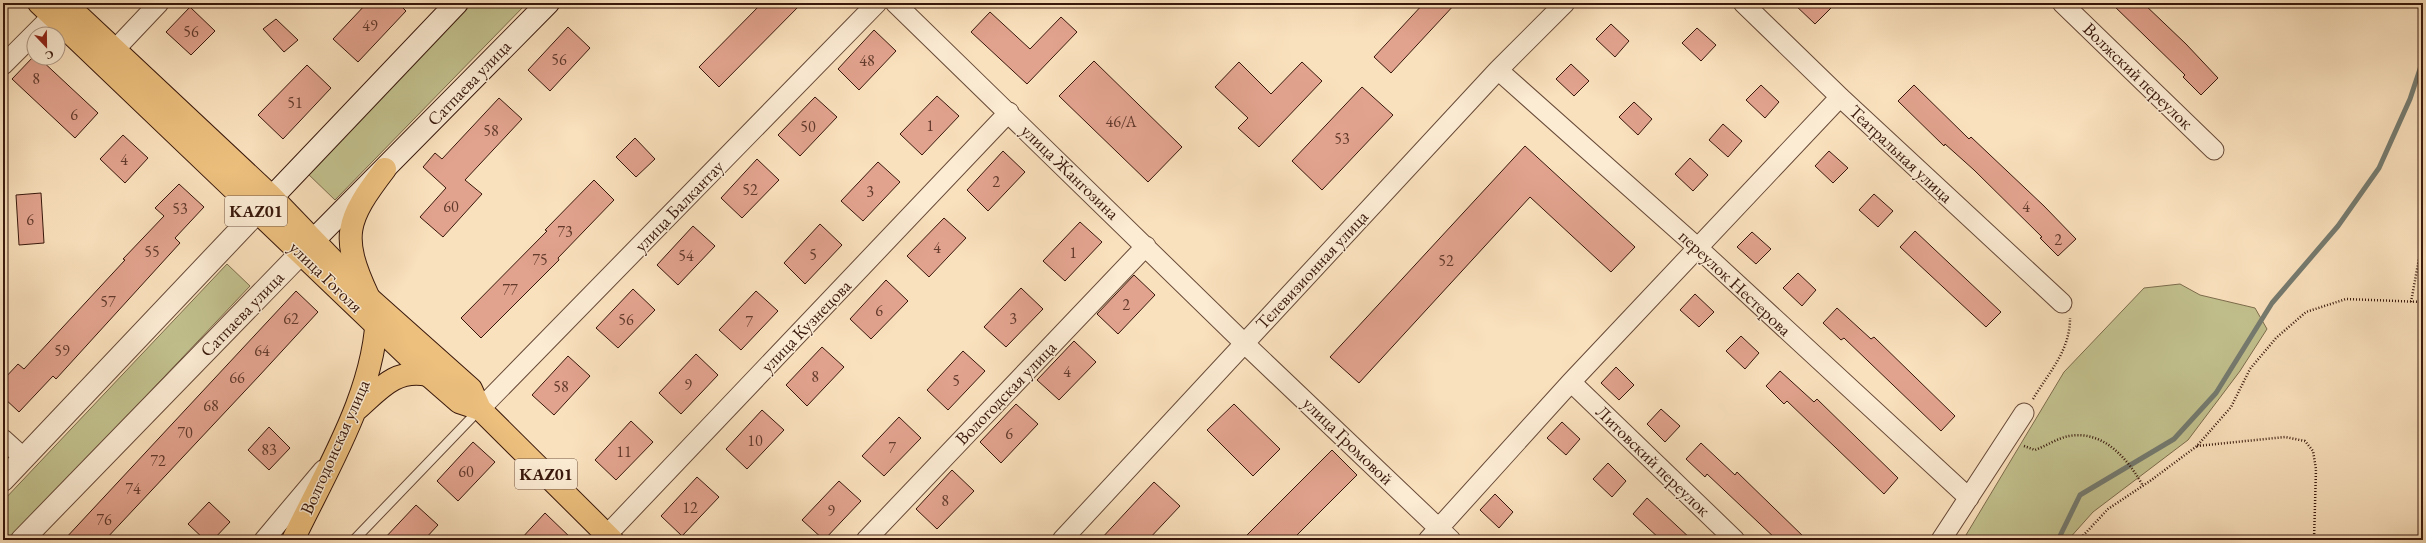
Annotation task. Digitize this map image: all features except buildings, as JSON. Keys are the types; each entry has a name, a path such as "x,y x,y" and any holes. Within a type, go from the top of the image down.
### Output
{"main road":[{"name":"улица Гоголя","path":"55,6 307,246 471,389 480,408 607,538"},
{"path":"373,302 357,273 350,247 350,224 362,200 385,169"},
{"name":"улица Гоголя","path":"307,246 377,328 459,402 480,408"},
{"name":"Волгодонская улица","path":"293,540 354,412 368,373 377,328 373,302"},
{"path":"354,412 383,385 398,376 414,372 428,375"}],"street":[{"path":"108,57 159,3"},
{"path":"3,480 457,3"},
{"name":"Сатпаева улица","path":"22,540 307,246 548,3"},
{"name":"улица Балкантау","path":"480,408 877,3"},
{"name":"улица Жангозина","path":"895,3 1010,112 1244,343"},
{"name":"Телевизионная улица","path":"1062,540 1498,70 1565,3"},
{"name":"Театральная улица","path":"1743,3 1840,97 2062,303"},
{"name":"Волжский переулок","path":"2062,3 2214,150"},
{"path":"3,64 55,6"},
{"name":"переулок Нестерова","path":"1498,70 1697,248 1969,498"},
{"path":"1439,536 1571,382 1840,97"},
{"name":"улица Кузнецова","path":"607,538 1010,112"},
{"name":"Вологодская улица","path":"866,540 1146,246"},
{"name":"улица Громовой","path":"1244,343 1439,536"},
{"name":"Литовский переулок","path":"1571,382 1735,540"},
{"path":"1941,540 2024,413"},
{"path":"3,439 24,458"},
{"path":"264,540 331,460"}],"lane":[{"path":"354,540 480,408"}],"path":[{"path":"2411,302 2423,237"},
{"path":"2079,540 2108,508 2143,486 2197,446 2231,407 2250,370 2276,338 2306,312 2346,299 2423,302"},
{"path":"2024,413 2065,349 2070,334 2070,317 2062,303"},
{"path":"2006,440 2035,450 2070,436 2099,438 2128,460 2143,486"},
{"path":"2197,446 2285,437 2305,440 2313,451 2316,469 2314,540"}],"shaded area":[{"path":"471,3 527,3 335,200 306,172"},
{"path":"227,264 250,286 10,540 3,540 3,501"},
{"path":"2180,284 2200,295 2255,308 2267,329 2240,371 2188,440 2093,512 2068,540 1963,540 2064,372 2144,288"}],"waterway":[{"path":"2058,540 2080,495 2174,439 2216,393 2272,303 2338,226 2379,168 2410,99 2423,60"}]}
